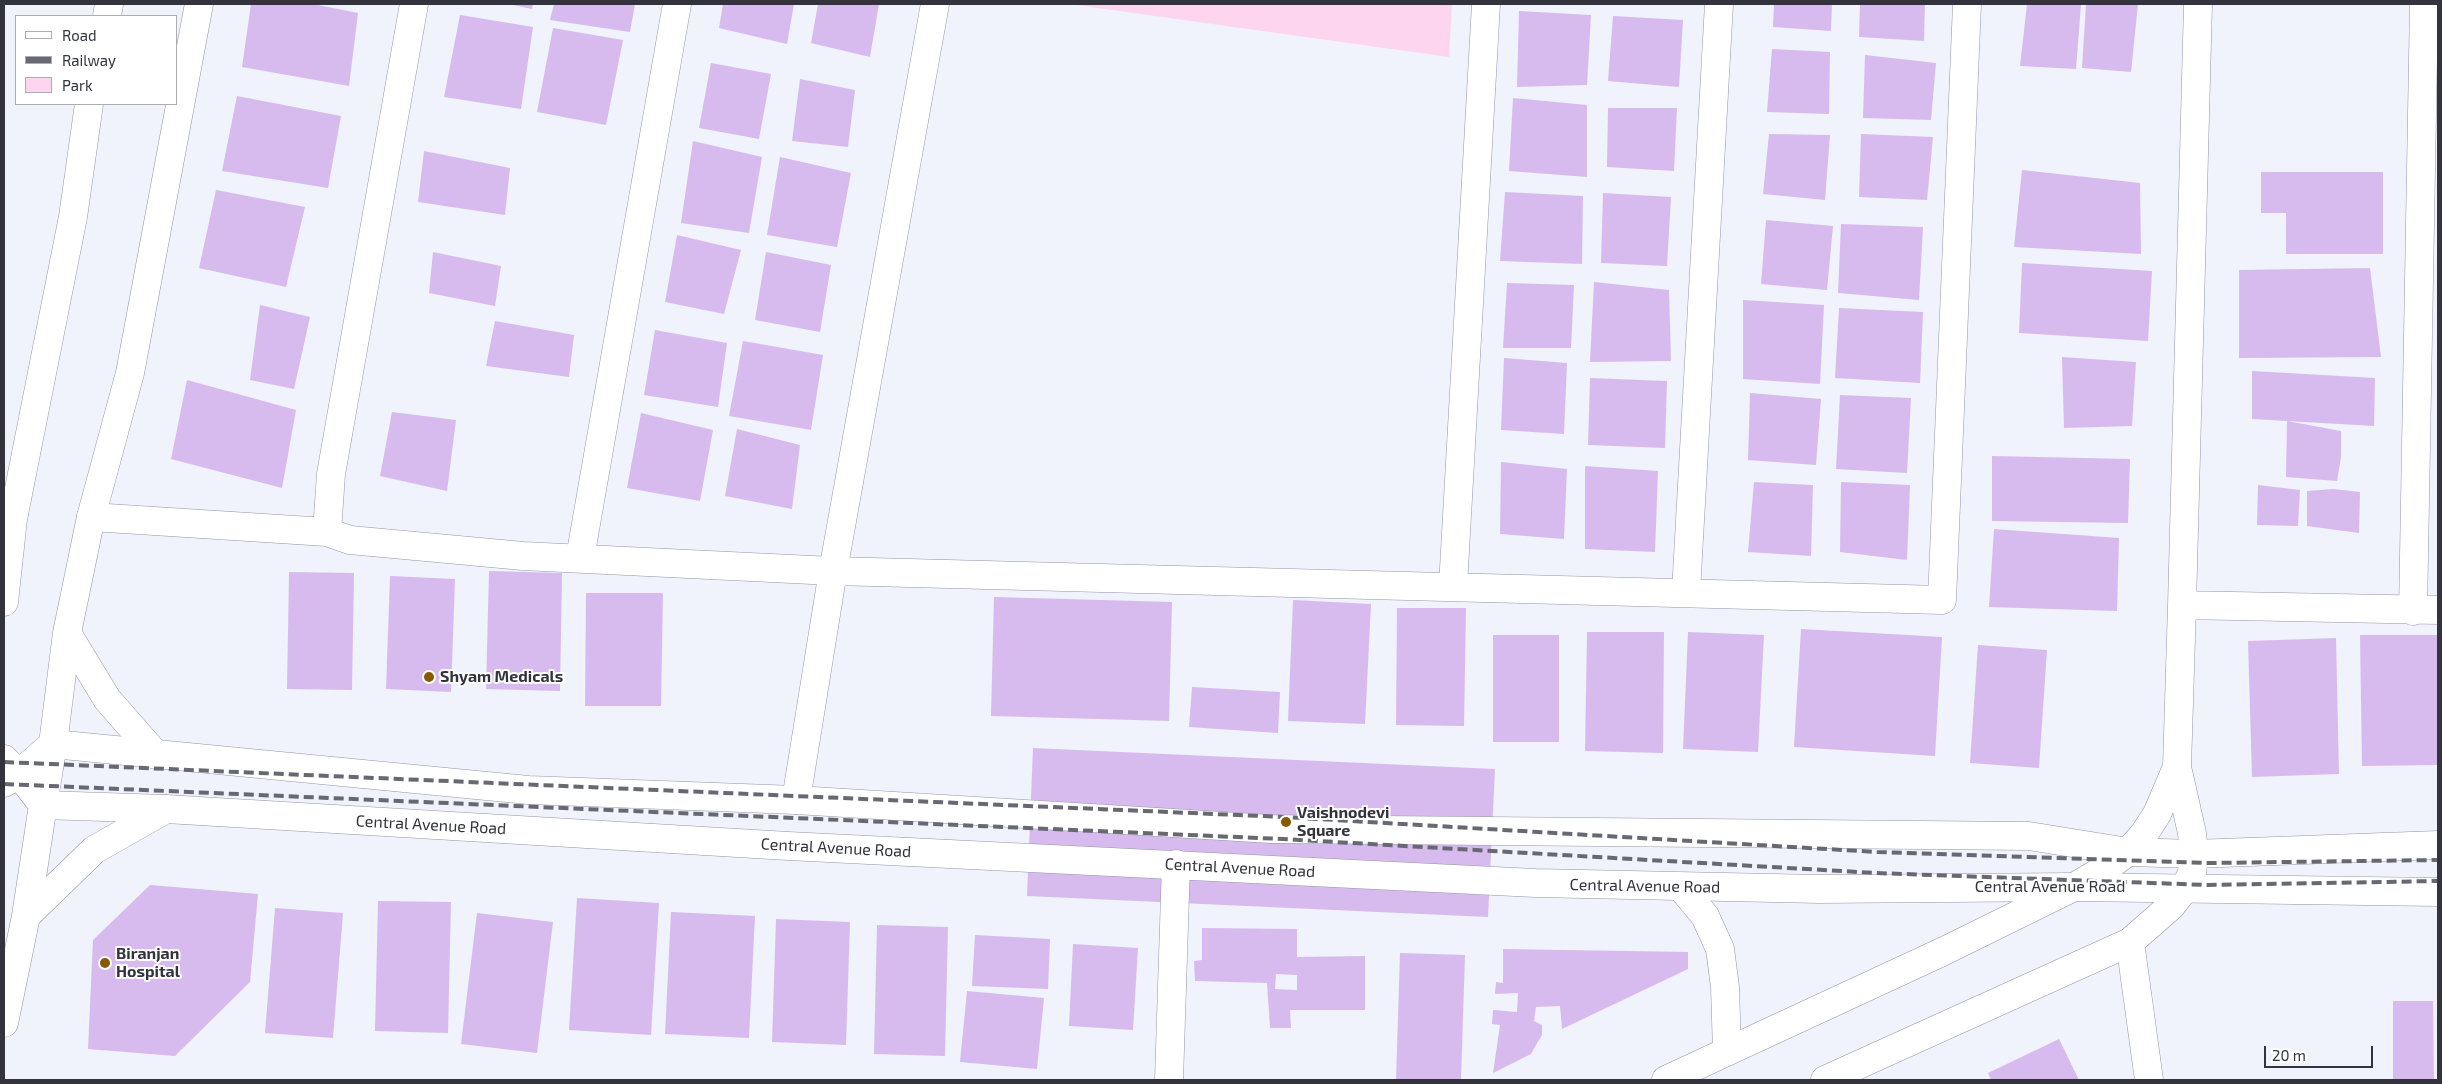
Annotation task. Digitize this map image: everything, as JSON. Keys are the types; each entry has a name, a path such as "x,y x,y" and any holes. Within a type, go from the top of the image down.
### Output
{"main road":[{"path":"4,1023 26,916 53,744 67,633 91,516 130,374 199,4"},
{"path":"327,532 331,474 414,4"},
{"path":"580,558 677,4"},
{"path":"796,800 833,571 935,4"},
{"path":"1453,586 1486,4"},
{"path":"1686,592 1718,4"},
{"path":"91,516 327,532 350,540 523,556 833,571 1942,600 1967,4"},
{"path":"1825,1080 2130,942 2171,906 2185,888 2192,873 2194,854 2192,833 2178,767 2198,4"},
{"path":"2182,605 2425,610 2424,4"},
{"path":"4,602 9,519 73,217 89,105"},
{"path":"67,633 108,699 156,755"},
{"path":"44,804 9,772 53,744 528,790 796,800 1271,829 2028,836 2128,852 2194,854 2438,845"},
{"path":"1666,1080 1942,952 2074,887 2103,870 2128,852 2144,834 2157,814 2178,767"},
{"name":"Central Avenue Road","path":"44,804 166,809 788,846 1535,883 1820,889 2074,887 2438,892"},
{"path":"26,916 94,850 166,809"},
{"path":"1169,1080 1176,864"},
{"path":"1681,887 1705,916 1720,949 1725,987 1727,1051"},
{"path":"2130,942 2148,1080"}],"green space":[{"path":"1069,4 1452,4 1449,57"}],"building":[{"path":"251,4 313,4 358,13 349,86 242,67"},
{"path":"508,4 533,4 532,9"},
{"path":"554,4 635,4 630,32 550,20"},
{"path":"723,4 794,4 787,44 719,28"},
{"path":"818,4 879,4 870,57 811,43"},
{"path":"1774,4 1832,4 1831,31 1773,27"},
{"path":"1860,4 1925,4 1924,41 1859,37"},
{"path":"2027,4 2081,4 2076,69 2020,66"},
{"path":"2086,4 2138,4 2131,72 2082,68"},
{"path":"1519,11 1591,15 1587,85 1517,87"},
{"path":"460,15 533,27 521,109 444,97"},
{"path":"1613,16 1683,20 1679,87 1608,81"},
{"path":"553,28 623,40 606,125 537,112"},
{"path":"1772,49 1830,52 1829,114 1767,112"},
{"path":"1865,55 1936,63 1931,120 1863,118"},
{"path":"711,63 771,74 759,139 699,128"},
{"path":"800,79 855,90 848,147 792,141"},
{"path":"237,96 341,116 328,188 222,171"},
{"path":"1513,98 1587,105 1587,177 1509,171"},
{"path":"1608,108 1677,108 1674,171 1607,167"},
{"path":"1769,134 1830,135 1825,200 1763,194"},
{"path":"1861,134 1933,137 1927,200 1859,197"},
{"path":"693,141 762,157 749,233 681,223"},
{"path":"424,151 510,168 505,215 418,202"},
{"path":"780,157 851,173 837,247 767,235"},
{"path":"2022,170 2140,183 2141,254 2014,247"},
{"path":"2261,172 2383,172 2383,254 2286,254 2286,213 2261,213"},
{"path":"216,190 305,207 286,287 199,268"},
{"path":"1505,192 1583,196 1582,264 1500,261"},
{"path":"1603,193 1671,197 1667,266 1601,263"},
{"path":"1766,220 1833,226 1827,290 1761,284"},
{"path":"1841,224 1923,227 1919,300 1838,293"},
{"path":"677,235 741,250 724,314 665,302"},
{"path":"433,252 501,266 495,306 429,293"},
{"path":"766,252 831,265 820,332 755,320"},
{"path":"2022,263 2152,271 2148,341 2019,333"},
{"path":"2370,268 2381,357 2239,358 2239,270"},
{"path":"1594,282 1669,290 1671,361 1590,362"},
{"path":"1507,283 1574,285 1571,348 1503,348"},
{"path":"1743,300 1824,305 1820,384 1743,379"},
{"path":"260,305 310,317 294,389 250,380"},
{"path":"1839,308 1923,312 1920,383 1835,378"},
{"path":"495,321 574,335 569,377 486,366"},
{"path":"655,330 727,343 718,407 644,395"},
{"path":"743,341 823,355 811,430 729,416"},
{"path":"2062,357 2136,362 2132,426 2064,428"},
{"path":"1504,358 1567,363 1564,434 1501,430"},
{"path":"2252,371 2375,378 2374,426 2252,419"},
{"path":"1590,378 1667,381 1665,448 1588,445"},
{"path":"187,380 296,410 282,488 171,459"},
{"path":"1750,393 1821,399 1816,465 1748,460"},
{"path":"1840,395 1911,398 1907,473 1836,469"},
{"path":"392,412 456,420 447,491 380,476"},
{"path":"641,413 713,430 700,501 627,488"},
{"path":"2287,421 2341,431 2341,457 2337,481 2286,477"},
{"path":"737,429 800,445 792,509 725,496"},
{"path":"1992,456 2130,459 2128,523 1992,521"},
{"path":"1501,462 1567,469 1564,539 1500,534"},
{"path":"1585,466 1658,471 1655,552 1585,549"},
{"path":"1754,482 1813,485 1811,556 1748,552"},
{"path":"1841,482 1910,485 1907,560 1840,552"},
{"path":"2258,485 2300,490 2298,526 2257,525"},
{"path":"2333,489 2360,492 2359,533 2307,526 2307,491"},
{"path":"1994,529 2119,538 2117,611 1989,607"},
{"path":"489,571 562,573 560,691 486,689"},
{"path":"289,572 354,573 352,690 287,689"},
{"path":"390,576 455,579 451,692 386,689"},
{"path":"586,593 663,593 661,706 585,706"},
{"path":"994,597 1172,602 1169,721 991,716"},
{"path":"1293,600 1371,604 1365,724 1288,721"},
{"path":"1397,608 1466,608 1464,726 1396,725"},
{"path":"1801,629 1942,637 1935,756 1794,747"},
{"path":"1587,632 1664,632 1663,753 1585,751"},
{"path":"1688,632 1764,635 1758,752 1683,749"},
{"path":"1493,635 1559,635 1559,742 1493,742"},
{"path":"2360,635 2438,635 2438,765 2362,766"},
{"path":"2336,638 2339,774 2252,777 2248,641"},
{"path":"1978,645 2047,650 2039,768 1970,763"},
{"path":"1192,687 1280,692 1278,733 1189,727"},
{"path":"1033,748 1495,769 1488,917 1027,896"},
{"path":"150,885 258,894 250,982 175,1056 88,1049 93,940"},
{"path":"577,898 659,903 651,1035 569,1030"},
{"path":"378,901 451,902 448,1033 375,1031"},
{"path":"275,908 343,913 333,1038 265,1033"},
{"path":"671,912 755,916 749,1038 665,1034"},
{"path":"477,913 553,922 537,1053 461,1044"},
{"path":"776,919 850,922 846,1045 772,1042"},
{"path":"877,925 948,927 945,1056 874,1054"},
{"path":"1202,928 1297,929 1297,957 1365,956 1365,1010 1290,1010 1291,1028 1270,1028 1267,983 1195,981 1194,961 1202,960","holes":["1276,974 1297,975 1297,990 1275,989"]},
{"path":"975,935 1050,939 1048,989 972,986"},
{"path":"1073,944 1138,948 1133,1030 1069,1026"},
{"path":"1503,949 1688,952 1688,969 1562,1029 1560,1006 1536,1007 1534,1021 1542,1025 1542,1035 1531,1054 1493,1073 1500,1025 1492,1024 1493,1010 1517,1012 1518,993 1495,994 1496,982 1503,983"},
{"path":"1400,953 1465,955 1461,1080 1396,1080"},
{"path":"967,991 1044,998 1037,1069 960,1062"},
{"path":"2393,1001 2433,1001 2434,1080 2393,1080"},
{"path":"2059,1039 2079,1080 1991,1080 1988,1073"}],"railway":[{"path":"4,762 1284,817 1877,852 2209,863 2438,860"},
{"path":"4,784 1283,839 1876,873 2208,885 2438,881"}],"place":[{"name":"Shyam Medicals","path":"429,677"},
{"name":"Vaishnodevi Square","path":"1286,822"},
{"name":"Biranjan Hospital","path":"105,963"}]}
